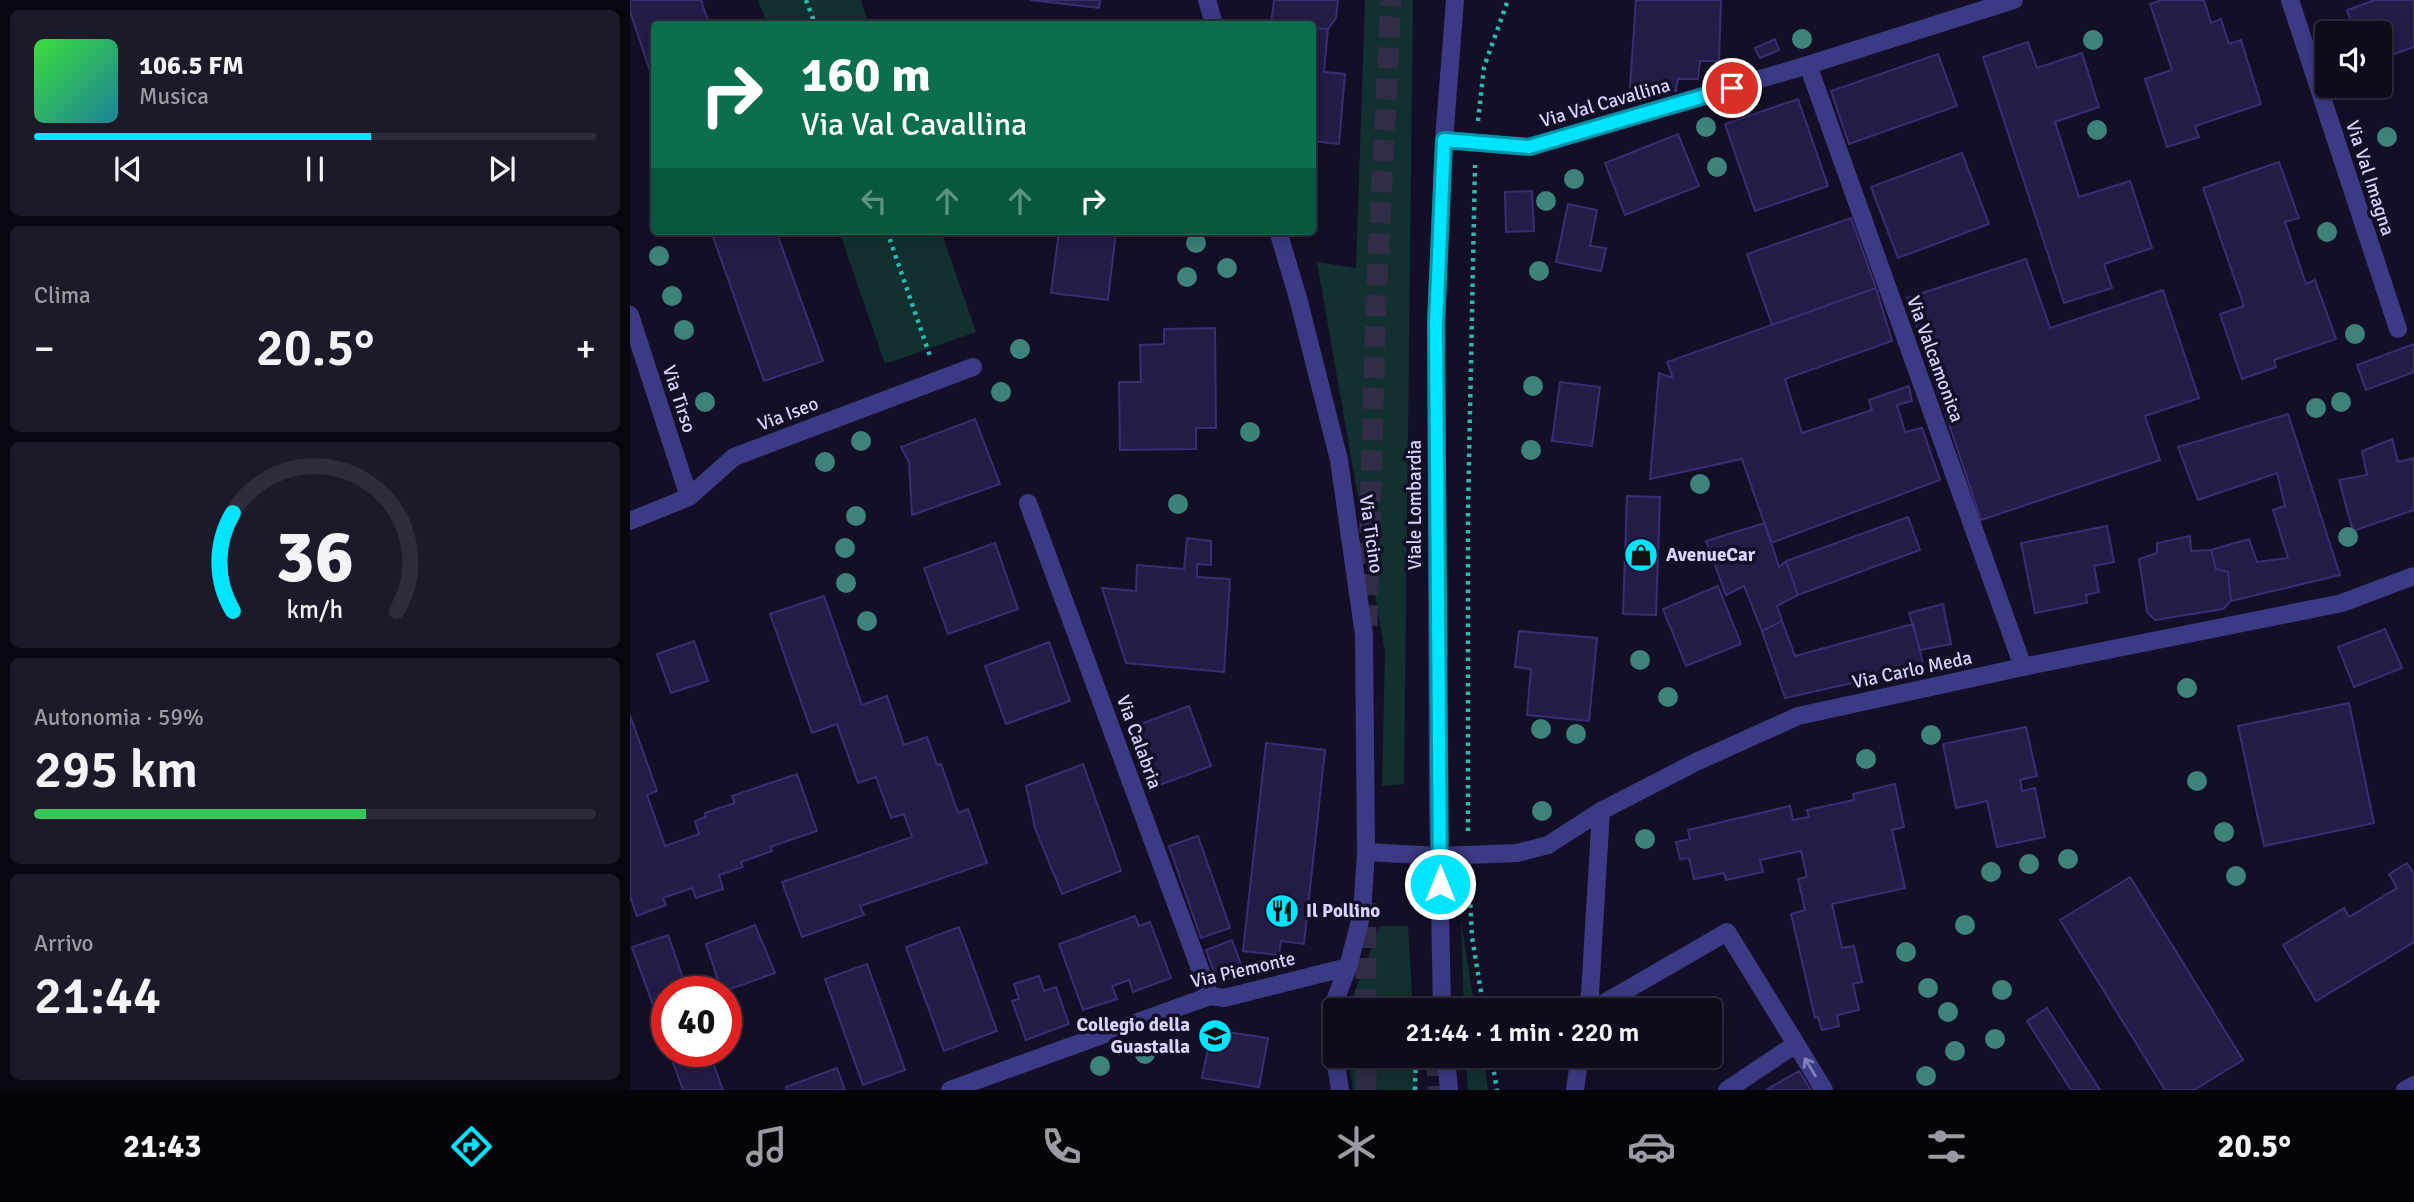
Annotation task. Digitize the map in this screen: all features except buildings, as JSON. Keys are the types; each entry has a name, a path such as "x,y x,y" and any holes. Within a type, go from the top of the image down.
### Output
{"street":[{"path":"1207,0 1213,21"},
{"name":"Viale Lombardia","path":"1442,998 1436,324 1444,140 1455,0"},
{"name":"Via Val Cavallina","path":"1444,140 1529,147 1808,65 2014,0"},
{"name":"Via Val Imagna","path":"2290,0 2398,329"},
{"name":"Via Valcamonica","path":"1808,65 2023,667"},
{"name":"Via Ticino","path":"1279,235 1339,460 1364,635 1366,852 1362,913 1348,967 1334,1003 1332,1038 1340,1090"},
{"name":"Via Tirso","path":"630,315 689,497"},
{"name":"Via Iseo","path":"630,521 689,497 734,457 973,367"},
{"name":"Via Calabria","path":"1028,503 1210,996"},
{"name":"Via Carlo Meda","path":"1366,852 1468,856 1517,853 1548,845 1601,811 1696,762 1798,716 2023,667 2342,603 2414,576"},
{"path":"1589,998 1601,811"},
{"path":"1613,998 1727,932 1824,1090"},
{"name":"Via Piemonte","path":"950,1090 1210,996 1224,998 1348,967"},
{"path":"1727,1090 1796,1044"},
{"path":"1447,1068 1449,1090"},
{"path":"1575,1090 1578,1068"},
{"path":"2405,1090 2414,1085"}],"path":[{"path":"806,0 814,21"},
{"path":"1482,998 1472,937 1466,798 1468,511 1476,144 1484,66 1508,0"},
{"path":"888,235 939,380"},
{"path":"1415,1090 1416,1068"},
{"path":"1493,1068 1497,1090"}],"green space":[{"path":"758,0 861,0 868,21 766,21"},
{"path":"1365,0 1413,0 1404,784 1382,786 1385,652 1317,262 1356,268"},
{"path":"840,235 942,235 976,332 885,364"},
{"path":"1461,921 1473,998 1464,998"},
{"path":"1380,926 1408,926 1412,998 1352,998"},
{"path":"1350,1068 1416,1068 1417,1090 1353,1090"},
{"path":"1466,1068 1485,1068 1488,1090 1468,1090"}],"tunnel":[{"path":"1367,626 1376,300 1391,0"},
{"path":"1366,903 1366,998"},
{"path":"1366,1068 1366,1090"},
{"path":"1437,1068 1438,1090"}],"place":[{"name":"AvenueCar","path":"1641,555"},
{"name":"Il Pollino","path":"1282,911"},
{"name":"Collegio della Guastalla","path":"1215,1036"}],"route":[{"path":"1440,884 1436,324 1444,140 1529,147 1732,88"}]}
